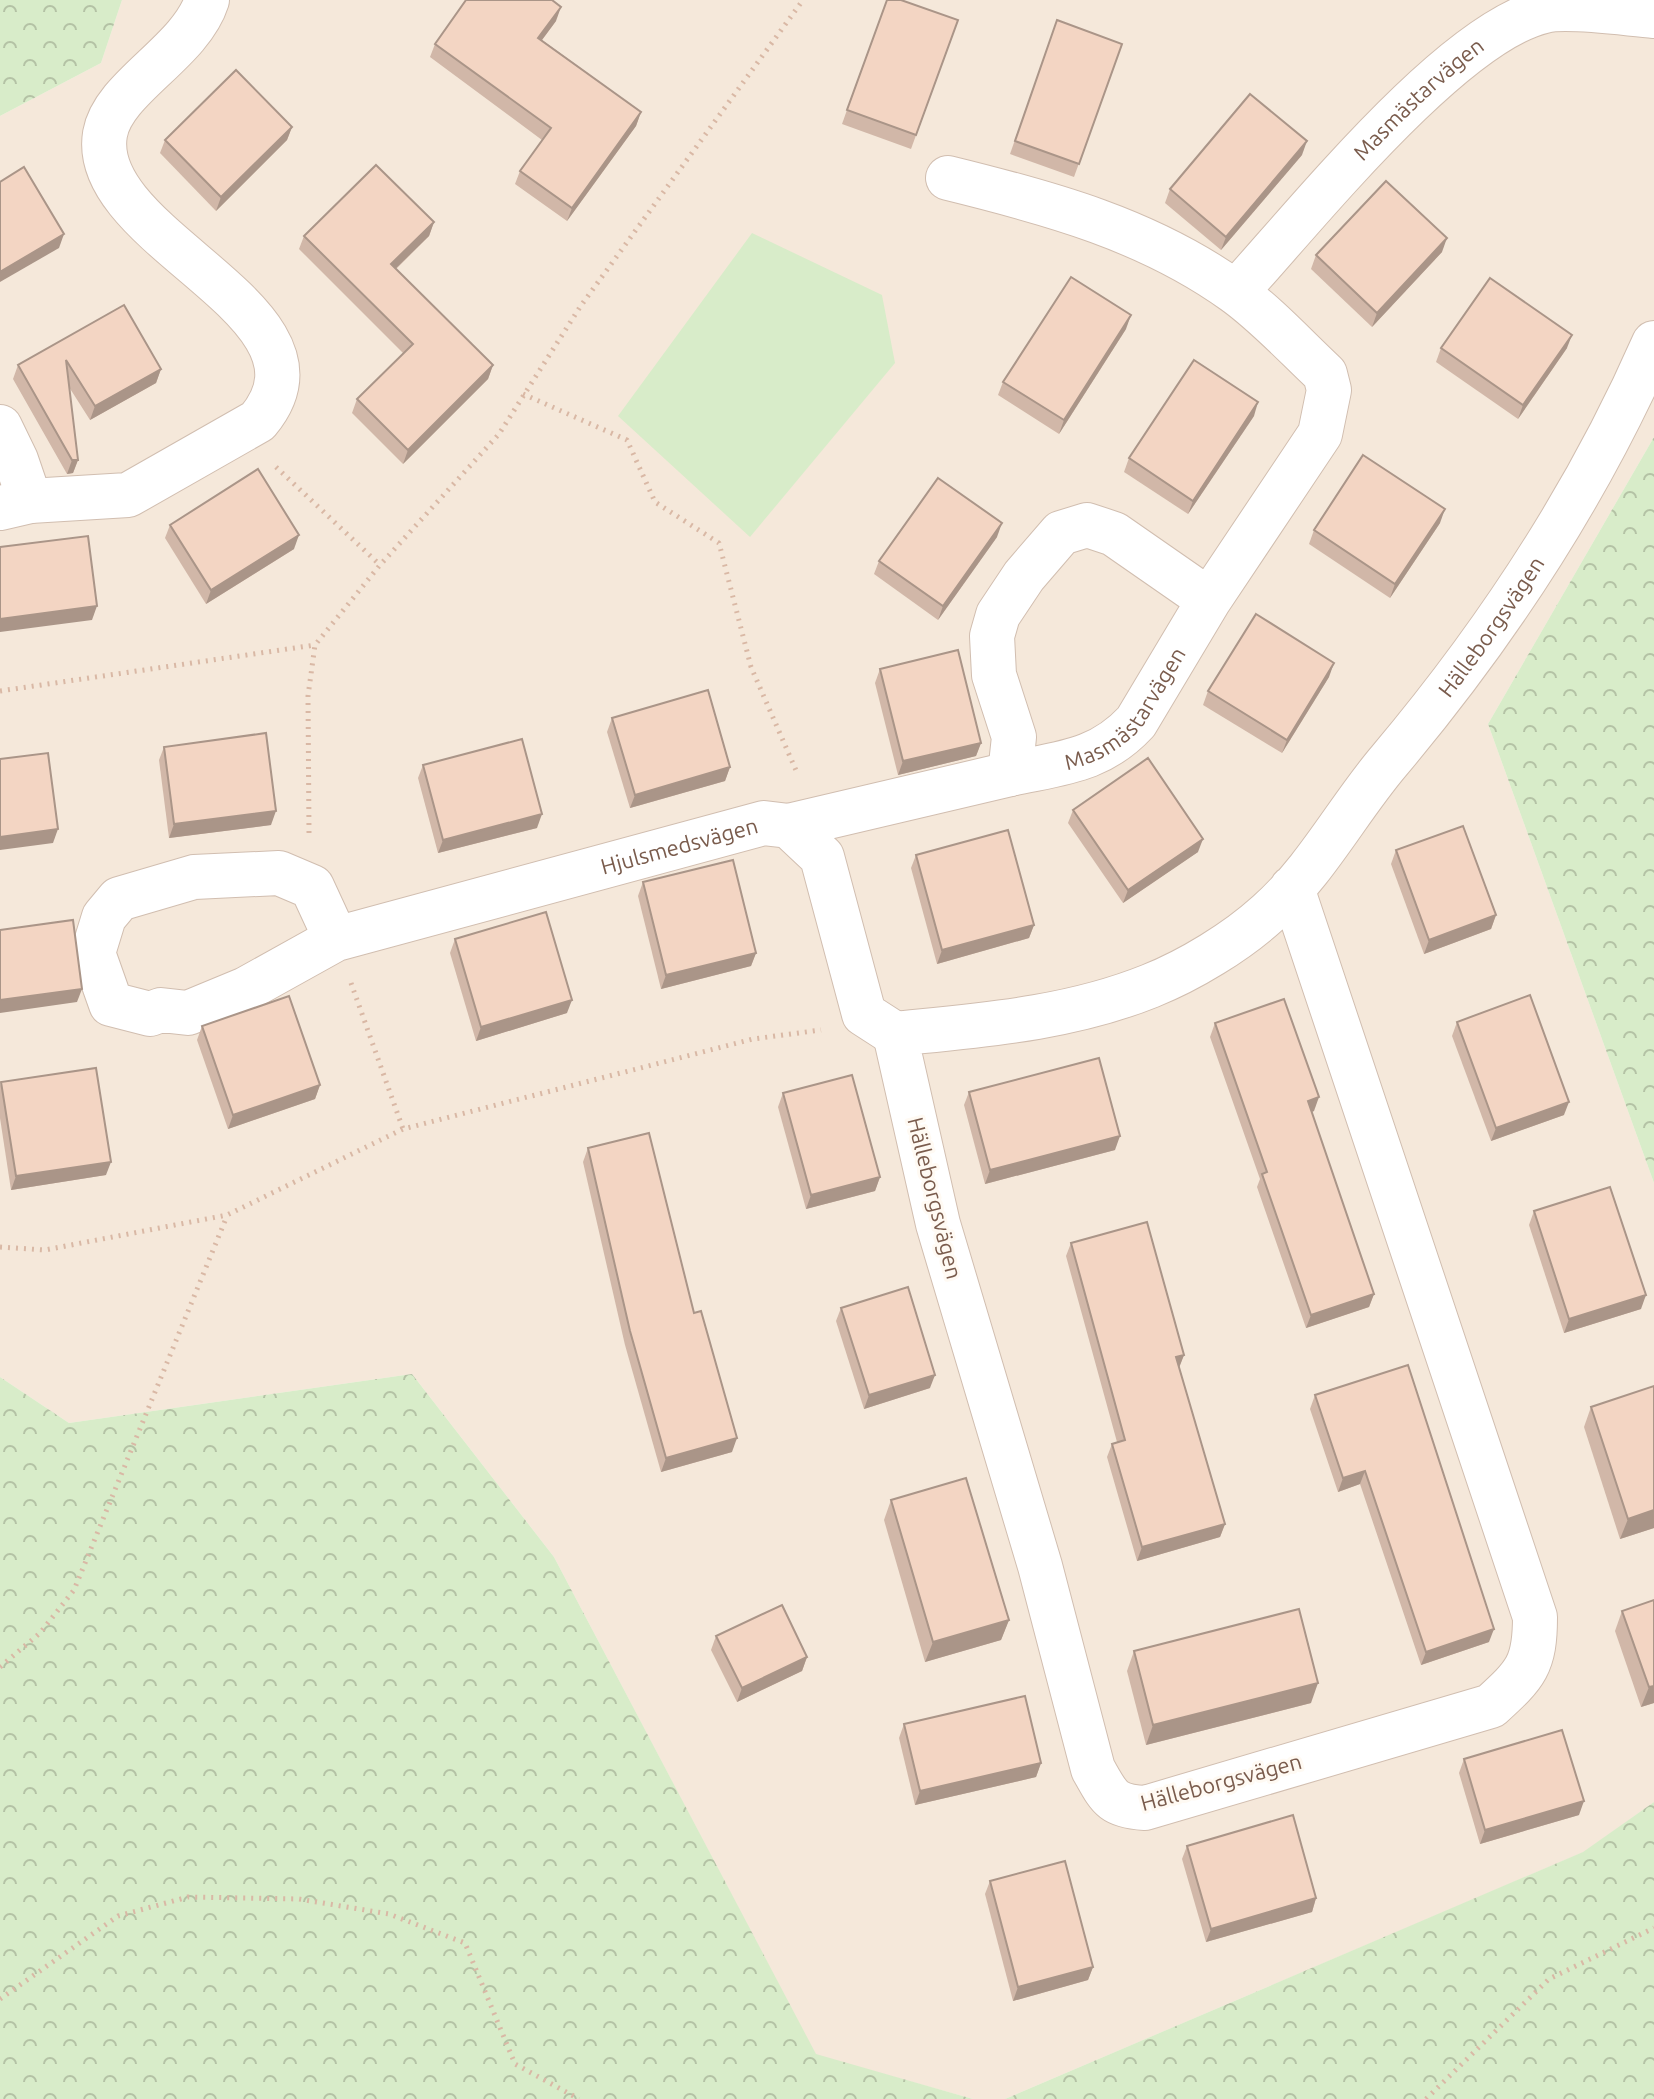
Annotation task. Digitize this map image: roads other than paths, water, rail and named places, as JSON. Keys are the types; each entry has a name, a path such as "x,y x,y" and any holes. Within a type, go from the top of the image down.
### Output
{"street":[{"path":"0,427 16,460 15,505 128,495 258,421 271,404 278,373 274,353 236,300 135,209 107,170 105,134 113,111 186,38 207,0"},
{"name":"Masmästarvägen","path":"1236,292 1414,98 1490,36 1547,10 1654,16"},
{"name":"Masmästarvägen","path":"789,826 1085,758 1122,737 1136,722 1209,600 1320,434 1329,390 1325,374 1236,292 1143,238 1112,224 1054,204 948,178"},
{"name":"Hälleborgsvägen","path":"1292,888 1535,1617 1535,1649 1521,1678 1491,1706 1145,1808 1124,1807 1109,1798 1093,1769 1040,1566 880,1024 1048,1018 1151,986 1205,957 1268,913 1292,888 1515,597 1624,412 1654,343"},
{"path":"1010,774 1014,737 994,675 992,636 998,615 1015,589 1041,552 1061,533 1087,525 1114,534 1209,600"},
{"name":"Hjulsmedsvägen","path":"336,939 312,887 279,873 194,877 119,899 104,917 93,953 111,1004 150,1014 161,1010 188,1013 246,989 336,939 764,823 789,826 822,857 880,1024"}]}
